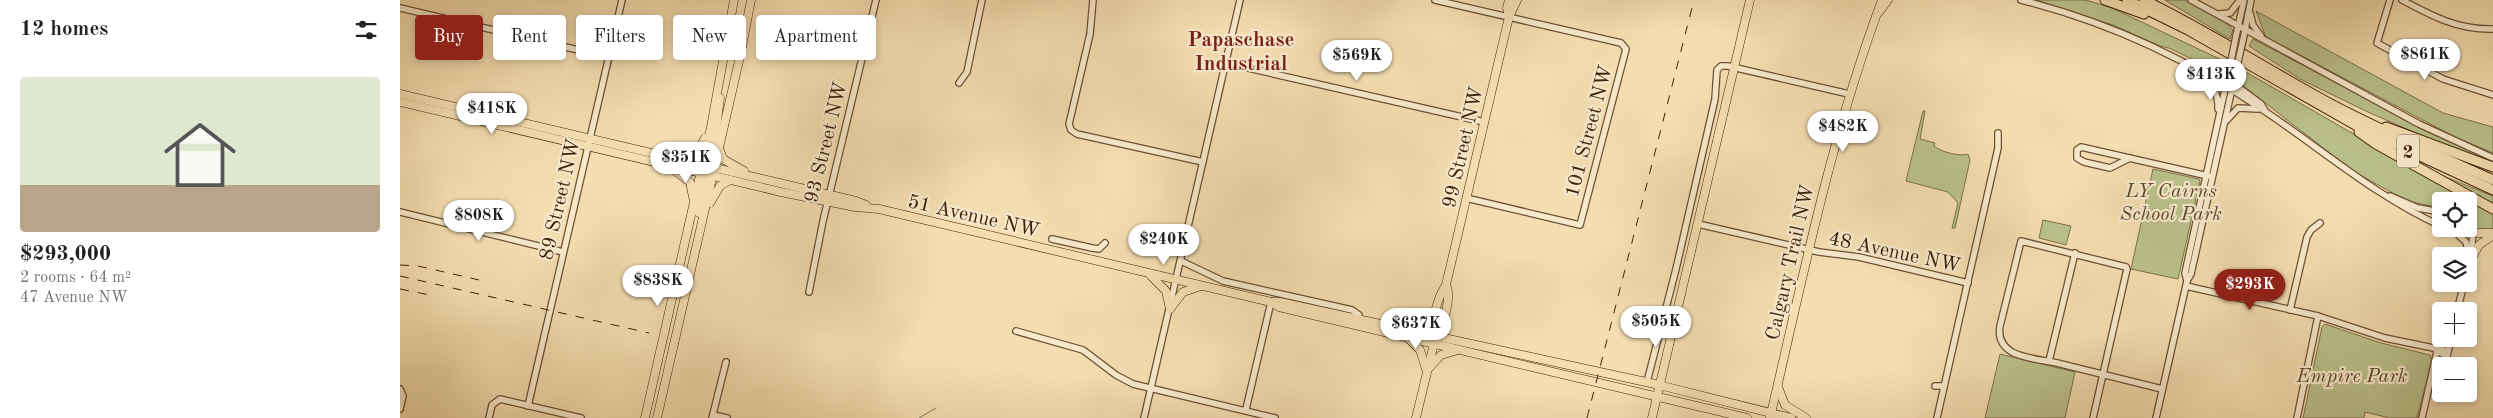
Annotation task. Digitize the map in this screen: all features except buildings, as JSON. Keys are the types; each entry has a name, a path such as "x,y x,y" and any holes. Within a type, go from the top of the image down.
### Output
{"highway":[{"path":"2105,0 2157,20 2172,22"},
{"name":"2","path":"2127,0 2172,22 2406,150 2493,190"},
{"name":"2","path":"2144,0 2192,24 2327,106 2493,180"},
{"path":"2158,0 2192,24"},
{"path":"2327,106 2493,167"},
{"path":"2327,106 2376,144 2493,209"}],"main road":[{"path":"657,418 702,223 711,127 734,0"},
{"path":"645,418 694,201 719,148 751,0"},
{"name":"99 Street NW","path":"1509,0 1507,8 1509,17"},
{"name":"99 Street NW","path":"1416,418 1435,339 1440,330 1440,313 1448,294 1446,285 1466,198 1509,17 1516,0"},
{"path":"1653,415 1750,0"},
{"name":"Calgary Trail NW","path":"1770,415 1809,250 1849,94 1882,0"},
{"path":"1876,15 1888,0"},
{"path":"697,244 695,233 720,106 720,81"},
{"name":"51 Avenue NW","path":"400,94 589,142 658,163 764,180 829,198"},
{"name":"51 Avenue NW","path":"400,102 687,162 730,180 856,201 873,208 1271,302 1279,307 1358,322 1410,329 1461,349 1747,418"},
{"path":"687,162 697,154 711,127"},
{"path":"719,148 721,156 726,162 764,180"},
{"path":"658,163 680,172 688,179 694,201"},
{"path":"702,223 715,192 723,183 730,180"},
{"path":"2477,233 2493,234"},
{"path":"2477,249 2493,234"},
{"path":"1148,273 1164,288 1170,308"},
{"path":"1170,308 1183,292 1202,286"},
{"path":"1410,329 1425,325 1440,313 1445,328 1459,340"},
{"name":"51 Avenue NW","path":"1358,322 1403,336 1459,340 1660,385 1770,415 1792,418"},
{"path":"1403,336 1417,344 1426,372"},
{"path":"1426,372 1441,355 1461,349"},
{"path":"1631,389 1644,387 1647,382"},
{"path":"1778,385 1783,403 1806,418"},
{"path":"1631,389 1649,398 1653,406 1653,415"}],"street":[{"name":"89 Street NW","path":"618,15 622,0"},
{"name":"93 Street NW","path":"809,292 829,198 876,0"},
{"path":"959,83 967,72 982,0"},
{"path":"1093,0 1091,28 1069,124 1071,130 1077,134 1203,162"},
{"path":"1144,418 1240,0"},
{"path":"1435,0 1509,17"},
{"path":"2022,0 2097,23 2185,62 2202,72 2226,82 2234,81"},
{"path":"2191,0 2419,124 2493,158"},
{"path":"2216,14 2230,13 2240,0"},
{"path":"2186,284 2185,273 2244,0"},
{"path":"2156,418 2186,284 2191,274 2251,0"},
{"path":"2390,0 2377,41 2379,44 2443,79 2493,95"},
{"path":"2402,0 2452,24 2470,28 2493,29"},
{"path":"400,8 576,49"},
{"path":"2249,11 2254,28 2264,39"},
{"name":"101 Street NW","path":"1466,198 1580,225 1626,51 1624,46 1509,17"},
{"name":"89 Street NW","path":"528,406 607,60"},
{"path":"2185,62 2208,81 2216,94 2218,121"},
{"path":"1226,63 1484,122"},
{"path":"1647,382 1676,269 1715,99 1716,72 1724,66 1849,94"},
{"path":"2226,82 2234,81"},
{"path":"2234,81 2265,111 2404,208 2432,222"},
{"path":"2224,123 2235,110 2241,107 2265,111"},
{"path":"1937,418 1998,148 1998,133"},
{"path":"2130,158 2110,168 2084,162 2077,158 2077,150 2082,146 2212,177"},
{"path":"1703,152 1714,154"},
{"path":"2383,194 2418,208 2432,210"},
{"path":"400,212 563,252"},
{"path":"2290,310 2307,237 2311,230 2320,222"},
{"name":"48 Avenue NW","path":"1698,224 1809,250 1858,257 1968,283"},
{"path":"2460,237 2468,244 2468,247"},
{"name":"51 Avenue NW","path":"1052,239 1099,249 1105,243"},
{"path":"2093,418 2103,374 2127,269 2126,266 2021,241 2000,326 2000,339 2013,352 2103,374 2162,389"},
{"path":"1068,254 1070,243"},
{"path":"2049,361 2075,253"},
{"name":"51 Avenue NW","path":"1181,260 1223,280 1352,310 1359,315 1358,322"},
{"path":"1676,269 1686,272"},
{"path":"2186,284 2318,316 2385,338 2448,354 2449,347"},
{"path":"1246,410 1271,302"},
{"path":"2297,418 2318,316"},
{"path":"1016,331 1083,350 1125,381 1151,389 1275,418"},
{"path":"2422,418 2437,351"},
{"path":"1654,354 1666,357"},
{"path":"726,362 713,416 727,418"},
{"path":"1935,386 1944,386"},
{"path":"400,409 403,396 401,390"},
{"path":"488,418 494,401 500,399 581,418"}],"green space":[{"path":"2036,0 2086,0 2112,8 2226,62 2224,75 2169,48 2160,46 2113,25"},
{"path":"2165,0 2185,0 2228,24 2233,30 2230,39"},
{"path":"2256,11 2443,113 2493,127 2493,153 2455,137 2266,37"},
{"path":"2253,39 2419,126 2493,162 2469,156 2370,113 2300,79 2249,46"},
{"path":"2244,71 2455,192 2432,192 2432,206 2407,201 2353,171 2242,85"},
{"path":"1923,111 1925,111 1920,139 1935,143 1934,146 1946,152 1960,155 1968,154 1970,160 1955,228 1952,228 1958,203 1948,192 1906,181"},
{"name":"LY Cairns School Park","path":"2153,169 2199,179 2200,181 2178,279 2131,269"},
{"path":"2443,176 2493,196 2493,204 2477,195 2477,192 2472,192"},
{"path":"2477,205 2493,214 2493,231 2477,230"},
{"path":"2043,220 2071,226 2066,245 2039,238"},
{"name":"Empire Park","path":"2325,324 2381,343 2430,355 2432,361 2417,418 2390,418 2365,412 2364,418 2303,418 2322,327"},
{"path":"2000,354 2075,372 2065,418 1985,418"}],"waterway":[{"path":"919,418 936,408"}],"railway":[{"path":"1587,418 1694,0"},
{"path":"400,265 418,266 479,280"},
{"path":"400,276 649,333"},
{"path":"400,289 430,295"}],"district":[{"name":"Papaschase Industrial","path":"1241,51"}]}
